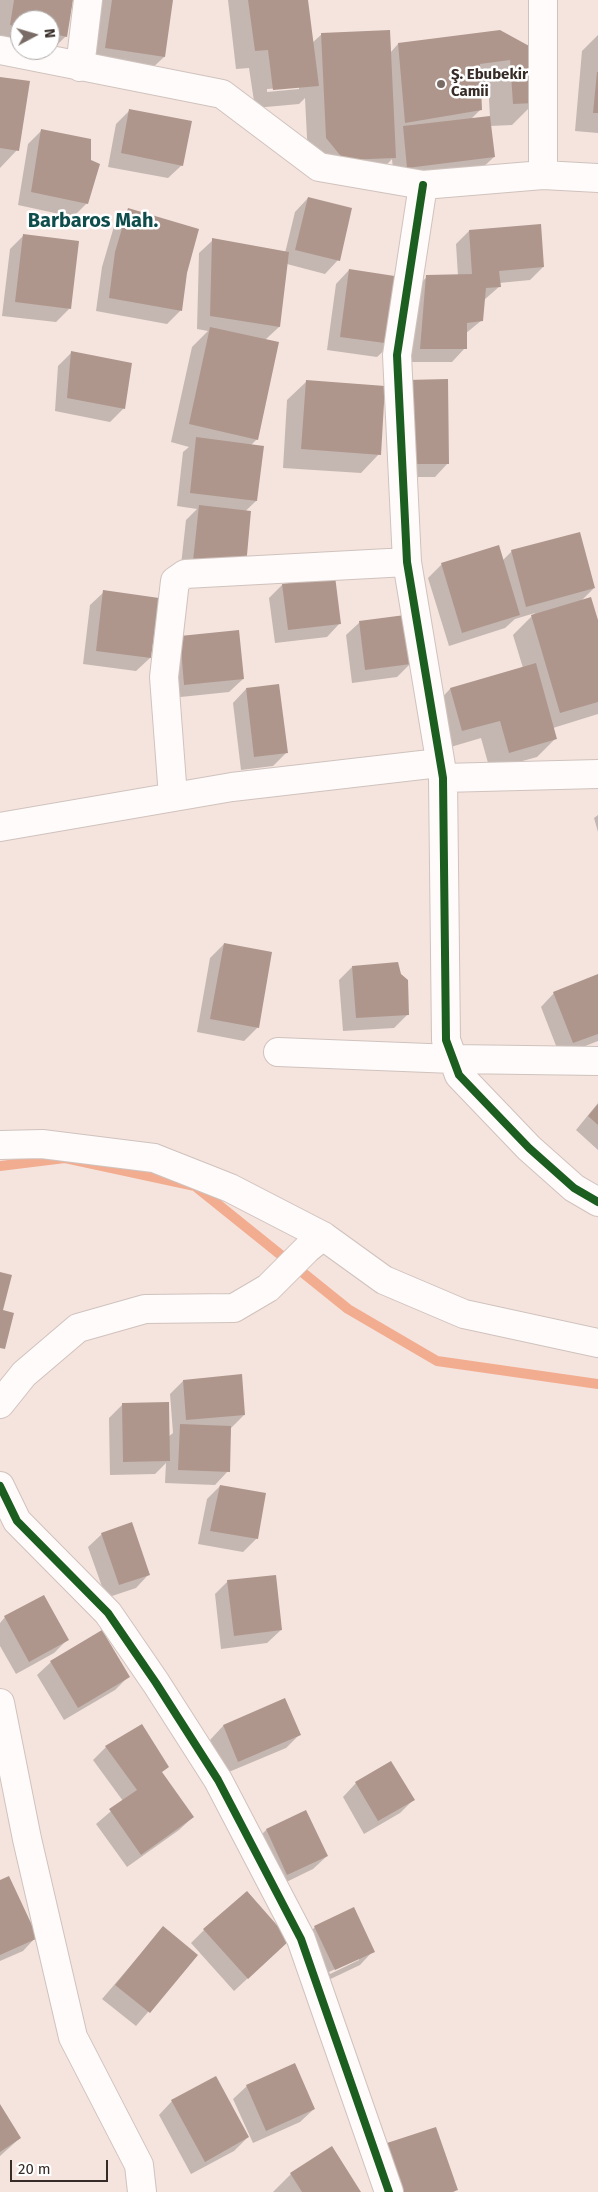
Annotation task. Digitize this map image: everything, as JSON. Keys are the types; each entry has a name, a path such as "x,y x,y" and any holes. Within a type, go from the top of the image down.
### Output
{"street":[{"path":"80,66 88,0"},
{"path":"543,0 543,175"},
{"path":"0,50 222,94 319,167 423,185 543,175 598,178"},
{"path":"423,185 397,355 407,562 441,771 446,1040 459,1074 529,1148 574,1188 598,1202"},
{"path":"173,797 164,677 175,581 185,574 407,562"},
{"path":"0,827 232,787 441,771 598,774"},
{"path":"278,1052 453,1059 598,1060"},
{"path":"0,1145 42,1144 154,1158 230,1188 315,1243 384,1280 464,1314 598,1343"},
{"path":"0,1404 24,1374 78,1328 145,1309 234,1308 268,1288 315,1243"},
{"path":"0,1486 17,1520 108,1612 156,1682 218,1780 301,1939 389,2192"},
{"path":"0,1703 27,1839 72,2037 139,2166 142,2192"}],"building":[{"path":"14,0 73,0 67,37 60,35 60,10 12,10"},
{"path":"112,0 173,0 165,57 105,48"},
{"path":"248,0 308,0 319,86 273,90 268,50 255,51"},
{"path":"390,30 396,158 344,160 326,138 321,33"},
{"name":"Ş. Ebubekir Camii","path":"500,30 531,47 535,103 513,104 510,60 480,64 482,110 405,123 398,43"},
{"path":"597,72 598,113 593,113"},
{"path":"0,77 30,81 19,151 0,148"},
{"path":"129,109 192,121 183,166 121,153"},
{"path":"490,116 495,157 407,168 403,126"},
{"path":"41,129 91,139 91,160 100,164 88,204 31,192"},
{"path":"308,197 352,208 340,261 295,250"},
{"path":"128,208 199,229 187,273 182,311 109,298 115,252"},
{"path":"541,224 544,267 499,271 501,287 486,288 483,321 467,323 467,349 420,349 426,275 472,274 469,230"},
{"path":"23,234 79,241 71,309 15,302"},
{"path":"212,238 289,252 280,327 210,316"},
{"path":"349,269 401,277 392,344 340,337"},
{"path":"210,327 279,342 258,440 189,424"},
{"path":"71,351 132,363 125,409 67,398"},
{"path":"448,379 449,464 408,464 407,380"},
{"path":"306,380 385,386 381,455 301,449"},
{"path":"196,437 264,446 257,501 190,493"},
{"path":"199,505 251,511 246,566 193,561"},
{"path":"580,532 595,588 526,607 511,550"},
{"path":"499,545 520,615 462,633 441,563"},
{"path":"335,576 341,624 288,630 282,584"},
{"path":"103,590 159,598 151,658 96,651"},
{"path":"591,597 598,620 598,702 560,713 531,615"},
{"path":"405,615 411,664 365,670 359,621"},
{"path":"239,630 244,679 184,685 180,636"},
{"path":"536,663 557,739 509,753 500,721 462,731 450,688"},
{"path":"279,684 288,753 254,757 246,688"},
{"path":"224,943 272,952 259,1028 210,1019"},
{"path":"398,962 401,974 408,980 409,1015 356,1018 352,966"},
{"path":"598,974 598,1034 573,1043 553,992"},
{"path":"598,1104 598,1125 588,1116"},
{"path":"0,1272 12,1275 3,1310 14,1313 5,1349 0,1348"},
{"path":"242,1374 245,1415 186,1420 183,1380"},
{"path":"169,1402 170,1461 123,1462 122,1403"},
{"path":"180,1424 231,1426 230,1472 178,1470"},
{"path":"220,1485 266,1493 258,1539 210,1531"},
{"path":"132,1522 150,1575 119,1585 101,1533"},
{"path":"276,1575 282,1630 234,1636 227,1580"},
{"path":"44,1595 69,1640 29,1662 4,1616"},
{"path":"102,1630 130,1677 78,1708 50,1661"},
{"path":"285,1698 301,1735 238,1762 223,1725"},
{"path":"142,1724 169,1767 162,1772 194,1817 141,1855 109,1809 137,1790 105,1746"},
{"path":"391,1761 415,1800 378,1821 355,1782"},
{"path":"306,1810 328,1856 287,1875 266,1829"},
{"path":"9,1876 38,1938 0,1955 0,1880"},
{"path":"247,1891 290,1940 248,1979 203,1929"},
{"path":"354,1907 375,1952 335,1970 314,1926"},
{"path":"163,1926 198,1955 150,2013 115,1985"},
{"path":"295,2063 315,2109 266,2131 246,2085"},
{"path":"216,2076 249,2137 205,2162 171,2100"},
{"path":"0,2104 21,2138 0,2152"},
{"path":"436,2127 458,2190 452,2192 404,2192 387,2143"},
{"path":"332,2146 361,2192 302,2192 290,2173"}],"waterway":[{"path":"0,1166 65,1158 195,1186 348,1309 437,1361 598,1384"}],"cycle path":[{"path":"423,185 397,355 407,562 443,778 446,1040 459,1075 529,1148 574,1188 598,1202"},
{"path":"0,1486 17,1521 108,1613 156,1683 218,1780 301,1939 389,2192"}],"place":[{"name":"Ş. Ebubekir Camii","path":"441,84"}],"district":[{"name":"Barbaros Mah.","path":"93,221"}]}
